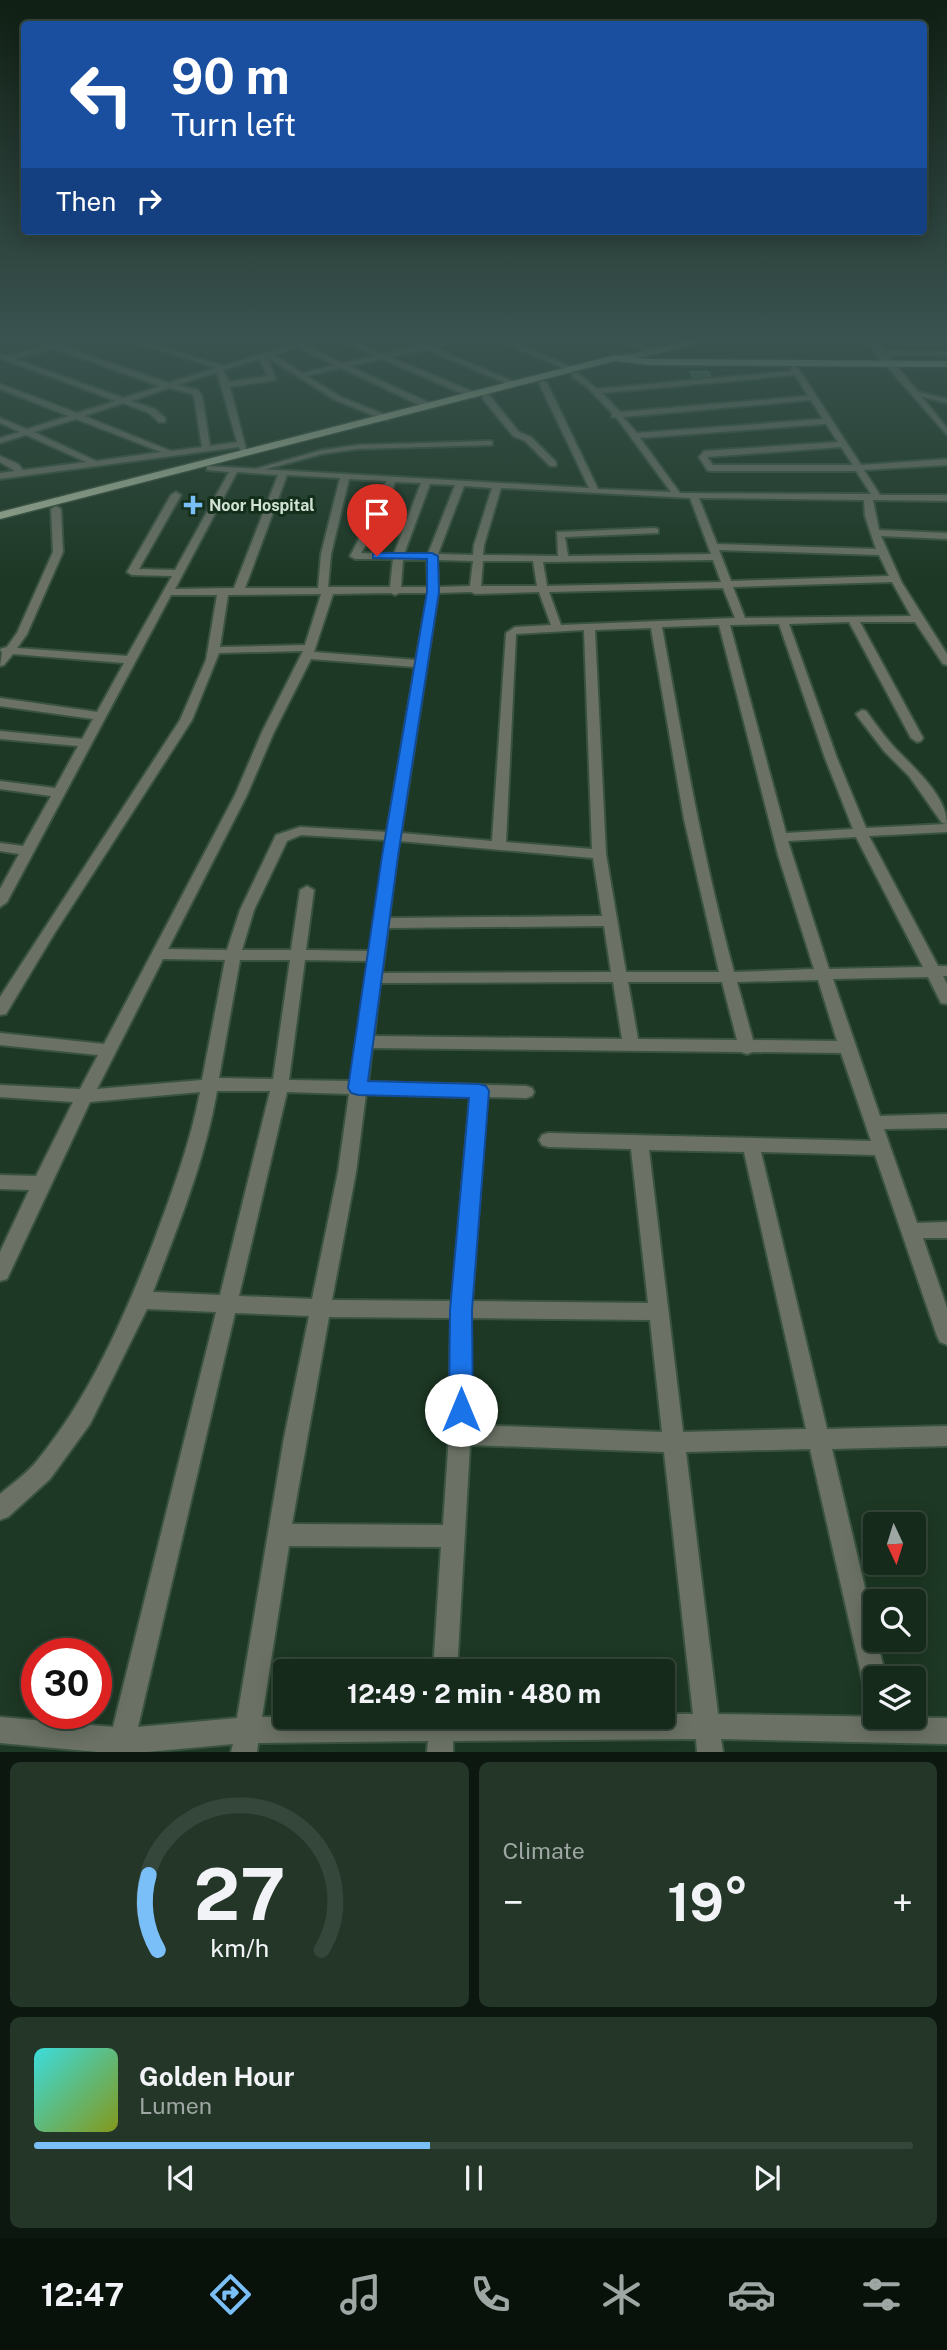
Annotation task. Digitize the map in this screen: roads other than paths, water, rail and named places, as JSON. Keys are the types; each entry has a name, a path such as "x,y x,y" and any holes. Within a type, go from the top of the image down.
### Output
{"main road":[{"path":"0,516 243,448 378,420"},
{"path":"0,523 398,420"}],"street":[{"path":"0,441 64,420"},
{"path":"85,420 169,452"},
{"path":"202,420 206,448"},
{"path":"0,477 169,452 243,448 235,420"},
{"path":"504,420 516,434 528,439 553,464"},
{"path":"561,420 595,492"},
{"path":"619,420 678,496"},
{"path":"0,421 94,462"},
{"path":"634,436 828,421 858,468 873,498 868,510 882,552 918,618 947,662"},
{"path":"843,444 757,449 704,454 703,457 710,468 858,468 947,462"},
{"path":"0,459 15,466 21,473"},
{"path":"210,468 678,496 947,498"},
{"path":"0,902 234,470"},
{"path":"238,592 283,474"},
{"path":"0,1273 40,1184 241,795 308,651 326,591 326,554 345,477"},
{"path":"391,480 380,509 355,556 563,559 714,552 882,552"},
{"path":"395,592 398,556 426,483"},
{"path":"246,1741 279,1535 346,1172 393,836 433,592 432,556 460,485"},
{"path":"475,591 478,557 497,487"},
{"path":"176,495 132,572 178,573"},
{"path":"694,496 741,621"},
{"path":"0,663 5,650 22,634 58,552 56,509"},
{"path":"563,559 561,534 654,531"},
{"path":"875,533 947,536"},
{"path":"537,558 543,590 557,628"},
{"path":"168,592 433,592 897,579"},
{"path":"0,1010 186,720 213,650 223,592"},
{"path":"499,845 511,634 515,630 741,621 918,618"},
{"path":"853,620 917,738"},
{"path":"783,621 831,758 861,833 940,971 947,999"},
{"path":"724,622 780,837 847,1047 947,1336"},
{"path":"656,624 691,819 747,1048"},
{"path":"589,627 599,854 631,1046"},
{"path":"5,650 130,660"},
{"path":"213,650 308,651 422,664"},
{"path":"0,702 101,716"},
{"path":"862,714 888,748 913,773 947,820"},
{"path":"0,735 87,743"},
{"path":"0,785 60,793"},
{"path":"780,837 947,828"},
{"path":"0,1509 42,1472 83,1416 133,1319 186,1180 211,1085 233,955 251,901 281,838 300,831 393,836 599,854"},
{"path":"0,847 28,851"},
{"path":"122,1741 280,1086 307,890"},
{"path":"380,923 610,921"},
{"path":"159,954 376,956"},
{"path":"372,978 728,978 940,971"},
{"path":"0,1039 109,1049"},
{"path":"363,1042 847,1047"},
{"path":"0,1091 86,1096 211,1085 526,1092"},
{"path":"446,1659 460,1435 461,1310 479,1091"},
{"path":"873,1123 947,1121"},
{"path":"548,1140 881,1148"},
{"path":"639,1143 710,1752"},
{"path":"751,1145 871,1666"},
{"path":"0,1182 40,1184"},
{"path":"910,1231 947,1230"},
{"path":"140,1300 320,1308 659,1312"},
{"path":"460,1435 674,1442 947,1436"},
{"path":"279,1535 454,1536"},
{"path":"0,1731 122,1741 246,1741 441,1732 863,1723"},
{"path":"926,1728 947,1731"}],"lane":[{"path":"252,471 322,452 358,447 489,443"}],"place":[{"name":"Noor Hospital","path":"193,505"}]}
